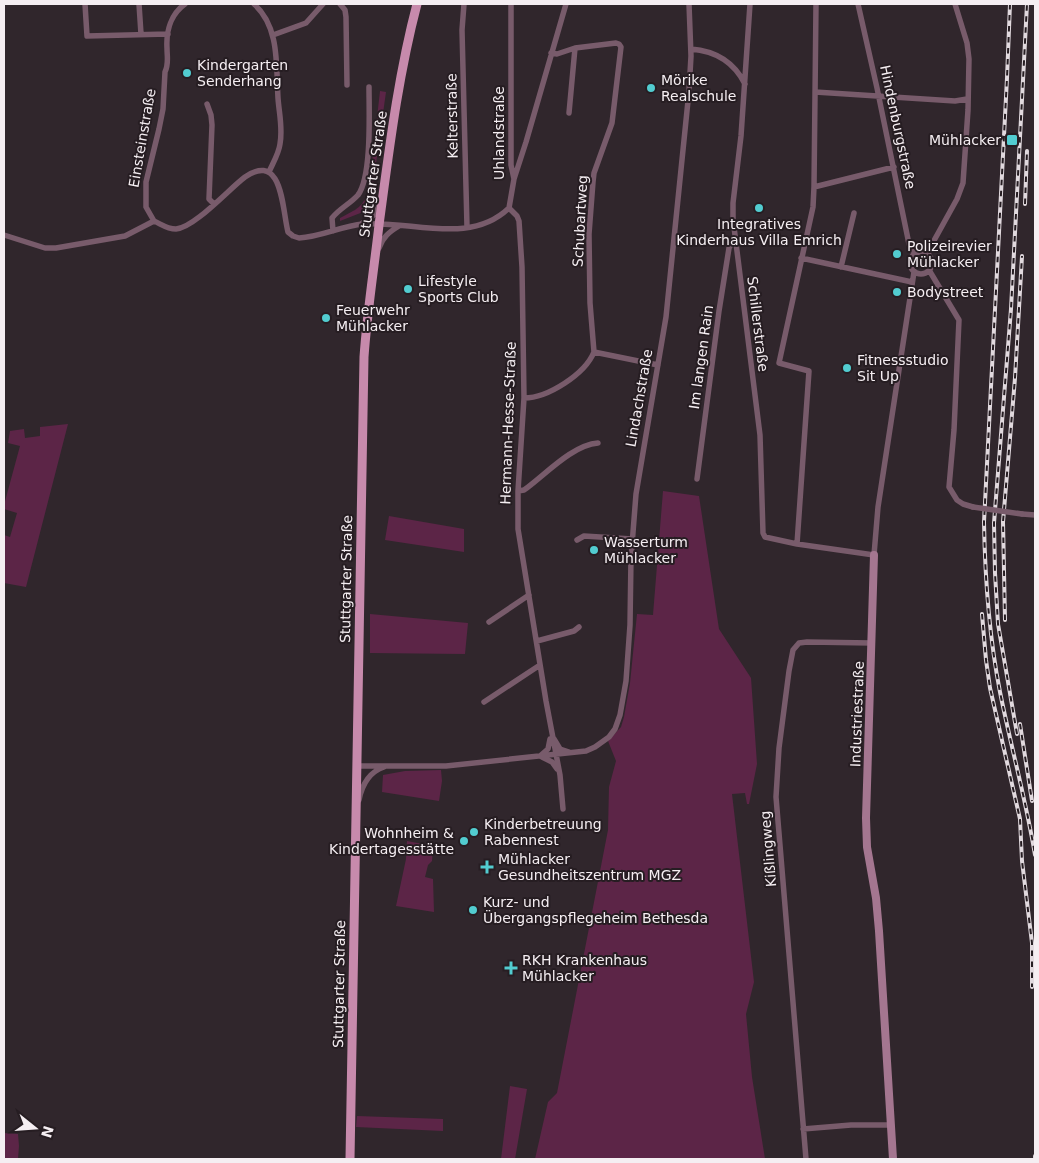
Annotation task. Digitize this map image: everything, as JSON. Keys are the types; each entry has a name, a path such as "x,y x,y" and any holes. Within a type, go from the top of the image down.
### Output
{"main road":[{"name":"Stuttgarter Straße","path":"350,1159 363,402 366,331 374,262 403,66 417,4"}],"street":[{"path":"85,4 87,36 168,34"},
{"path":"139,4 141,34"},
{"name":"Einsteinstraße","path":"154,221 146,207 146,182 156,147 163,109 165,72 168,67 168,34 174,16 185,4"},
{"path":"254,4 262,11 273,35 281,124 280,145 270,172"},
{"path":"273,35 306,23 323,4"},
{"path":"340,4 345,10 346,17 347,86"},
{"name":"Kelterstraße","path":"464,4 462,30 467,227"},
{"name":"Uhlandstraße","path":"509,208 514,179 511,165 511,4"},
{"path":"514,179 566,4"},
{"name":"Lindachstraße","path":"555,754 586,751 595,747 609,737 618,724 620,715 626,681 630,625 632,539 637,483 666,317 689,91 691,49 689,4"},
{"name":"Schillerstraße","path":"750,4 745,84 732,203 734,239 760,435 764,535 768,538 797,544 874,555"},
{"path":"797,544 809,371 779,363 813,207 816,4"},
{"name":"Hindenburgstraße","path":"858,4 909,244 914,254"},
{"path":"955,4 969,60 965,156 961,191 928,255 931,261 929,270 959,320 954,430 949,486 957,500 963,504 1035,515"},
{"name":"Schubartweg","path":"551,53 557,54 575,48 616,43 620,47 612,123 594,173 593,182 589,244 590,303 594,352"},
{"path":"568,113 575,48"},
{"path":"691,49 719,55 730,62 745,84"},
{"path":"332,232 332,218 338,210 351,203 359,193 364,182 368,146 369,87"},
{"path":"815,92 955,101 967,99"},
{"path":"207,104 211,116 212,132 209,199 214,204"},
{"path":"814,187 894,167"},
{"path":"4,235 45,248 56,248 125,236 154,221 168,228 181,228 194,221 249,174 261,170 270,172 278,184 290,234 299,238 360,225 380,224 439,229 467,227 494,220 509,208"},
{"path":"360,225 375,214 384,193"},
{"name":"Hermann-Hesse-Straße","path":"509,208 520,220 522,267 524,398 518,491 518,529 560,775 563,810"},
{"path":"841,268 854,213"},
{"path":"374,262 384,237 390,231 400,226"},
{"name":"Im langen Rain","path":"697,479 720,302 729,248 734,239"},
{"path":"928,255 922,253 914,254 910,263 914,272 923,274 929,270"},
{"path":"801,258 912,282"},
{"name":"Industriestraße","path":"893,1159 878,918 867,847 866,818 874,555 878,507 914,272"},
{"path":"524,398 533,398 560,386 590,362 594,352 658,365"},
{"path":"518,491 524,490 587,444 598,443"},
{"path":"577,540 584,536 632,539"},
{"path":"489,622 529,595"},
{"path":"536,641 574,631 579,627"},
{"name":"Kißlingweg","path":"806,1159 776,797 779,748 793,650 799,643 872,643"},
{"path":"484,702 540,665"},
{"path":"551,730 560,749 576,752"},
{"name":"Hermann-Hesse-Straße","path":"539,756 548,749 551,730"},
{"path":"560,775 561,760 576,752"},
{"path":"358,766 450,765 555,754"},
{"path":"539,756 548,758 560,775"},
{"path":"357,815 360,794 368,778 377,770 388,766"},
{"path":"804,1129 851,1124 891,1125"}],"shaded area":[{"path":"380,91 386,92 371,199 363,212 340,221 340,218 362,204 369,189"},
{"path":"68,424 26,587 4,583 4,535 10,537 17,513 4,509 4,505 20,446 8,443 10,431 24,429 25,438 40,436 40,427"},
{"path":"663,491 699,496 719,629 751,678 757,764 749,804 747,804 745,793 732,794 754,982 746,1014 752,1077 765,1159 535,1159 548,1102 557,1093 608,830 609,787 616,761 608,741 621,727 624,717 630,683 637,614 653,615"},
{"path":"389,516 464,529 464,552 385,540"},
{"path":"370,614 468,623 465,654 370,653"},
{"path":"441,770 442,781 439,801 382,792 383,775 405,771"},
{"path":"407,841 433,846 432,861 428,865 425,877 433,879 434,912 396,906 406,859"},
{"path":"510,1086 527,1089 515,1159 501,1159"},
{"path":"357,1116 443,1119 443,1131 356,1127"},
{"path":"4,1133 18,1134 18,1159 4,1159"}],"railway":[{"path":"1010,4 984,522 988,607 996,671 1035,855"},
{"path":"1017,734 998,624 994,523 1011,309 1027,4"},
{"path":"1025,204 1027,151"},
{"path":"1005,620 1003,522 1015,378 1022,256"},
{"path":"982,614 990,688 1020,819 1022,861 1032,943 1032,987"},
{"path":"1020,724 1032,801"}],"place":[{"name":"Kindergarten Senderhang","path":"187,73"},
{"name":"Mörike Realschule","path":"651,88"},
{"name":"Mühlacker","path":"1012,140"},
{"name":"Integratives Kinderhaus Villa Emrich","path":"759,208"},
{"name":"Polizeirevier Mühlacker","path":"897,254"},
{"name":"Lifestyle Sports Club","path":"408,289"},
{"name":"Bodystreet","path":"897,292"},
{"name":"Feuerwehr Mühlacker","path":"326,318"},
{"name":"Fitnessstudio Sit Up","path":"847,368"},
{"name":"Wasserturm Mühlacker","path":"594,550"},
{"name":"Kinderbetreuung Rabennest","path":"474,832"},
{"name":"Wohnheim & Kindertagesstätte","path":"464,841"},
{"name":"Mühlacker Gesundheitszentrum MGZ","path":"487,867"},
{"name":"Kurz- und Übergangspflegeheim Bethesda","path":"473,910"},
{"name":"RKH Krankenhaus Mühlacker","path":"511,968"}]}
